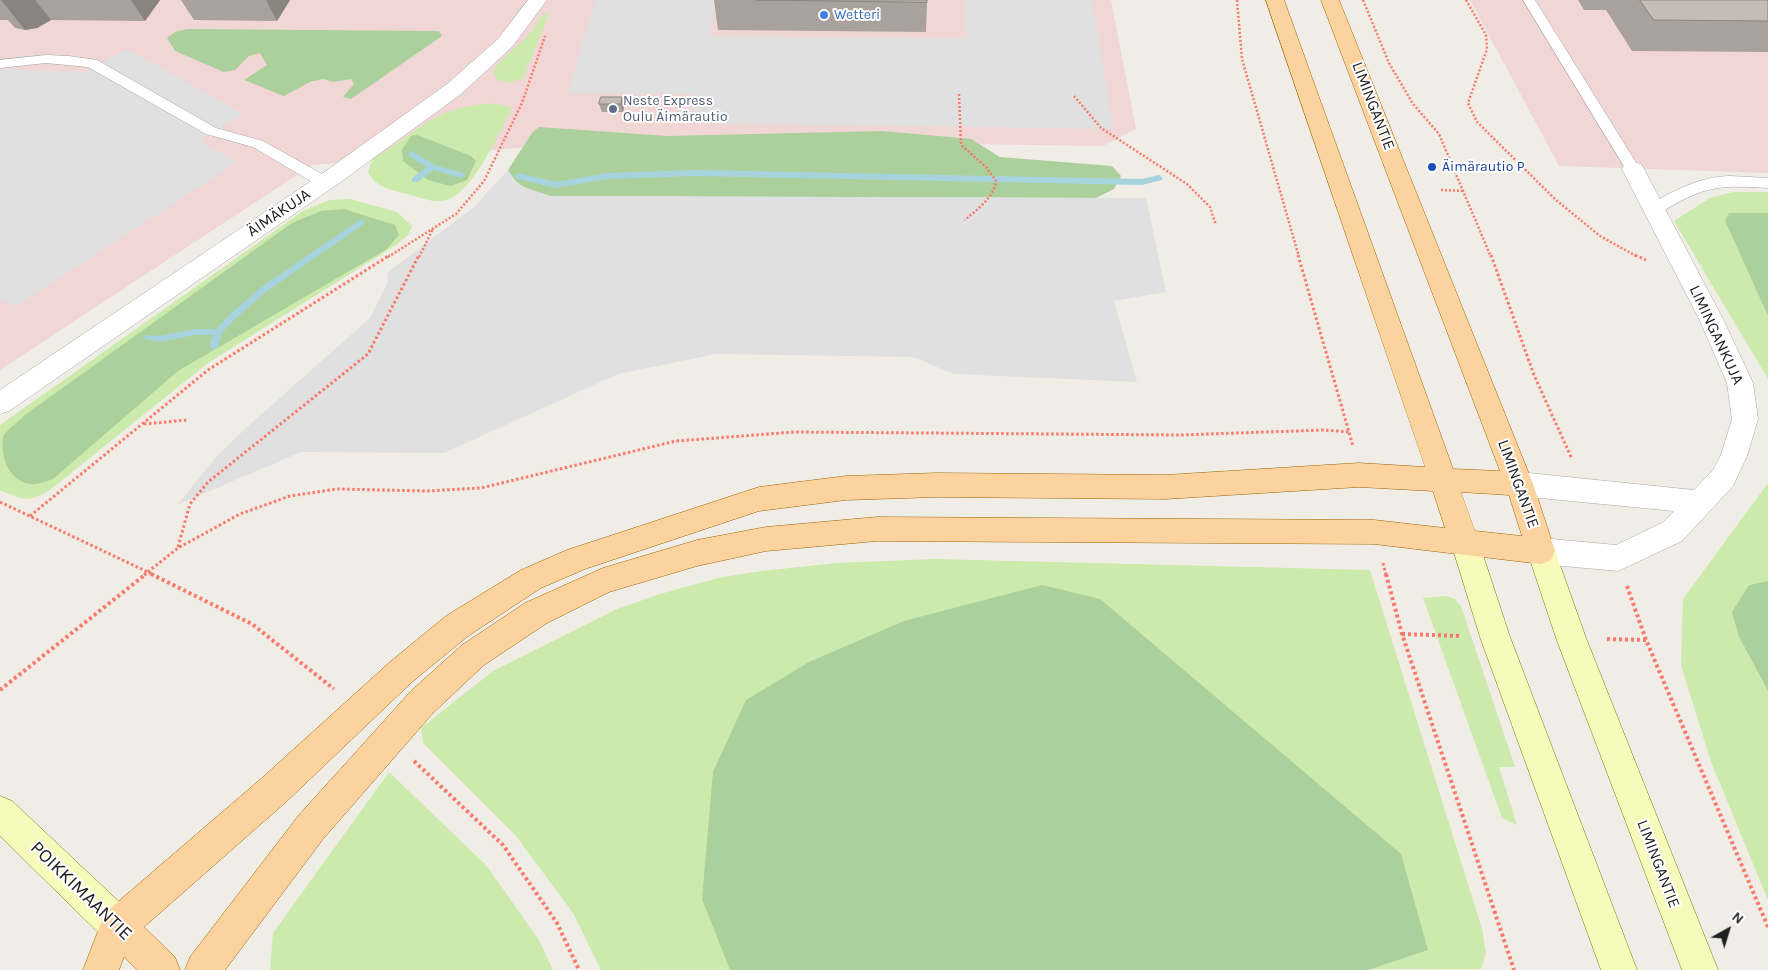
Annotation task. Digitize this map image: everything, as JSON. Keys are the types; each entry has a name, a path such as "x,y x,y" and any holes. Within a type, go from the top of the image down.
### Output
{"main road":[{"path":"1275,0 1465,543 1495,638 1619,970"},
{"name":"LIMINGANTIE","path":"1330,0 1519,484 1571,638 1700,970"},
{"path":"101,970 118,926 274,789 401,672 457,626 530,579 624,543 759,499 846,488 928,486 1165,487 1359,474 1519,484"},
{"path":"203,970 311,827 422,702 473,655 528,619 603,581 730,546 766,539 876,529 1374,532 1541,551"},
{"name":"POIKKIMAANTIE","path":"0,813 162,970"}],"street":[{"name":"ÄIMÄKUJA","path":"0,404 324,182 454,89 505,43 538,0"},
{"name":"LIMINGANKUJA","path":"1618,558 1672,532 1723,478 1734,456 1745,419 1740,383 1712,321 1633,169"},
{"path":"1519,484 1588,493 1652,496 1699,502"},
{"path":"1541,551 1618,558"}],"lane":[{"path":"1529,0 1633,169"},
{"path":"0,64 23,59 78,60 92,63 211,132 258,144 324,182"},
{"path":"1653,210 1682,193 1701,185 1717,182 1768,182"}],"path":[{"path":"1363,0 1389,63 1413,104 1439,134 1484,236 1534,375 1588,493"},
{"path":"1466,0 1486,35 1487,50 1468,103 1477,122 1574,216 1608,240 1638,257 1687,274"},
{"path":"30,516 208,370 456,214 484,181 522,103 546,35"},
{"path":"959,94 961,145 995,175 998,183 995,192 988,201 965,220"},
{"path":"1074,96 1101,128 1186,184 1210,207 1216,225"},
{"path":"1441,190 1464,190"},
{"path":"178,548 190,504 208,482 368,354 434,228"},
{"path":"142,424 188,420"},
{"path":"0,690 178,548 240,514 290,496 337,489 426,491 481,488 676,441 723,436 795,432 1181,436 1324,430 1350,432"},
{"path":"0,502 120,558 252,624 337,691"},
{"path":"1618,558 1646,640 1768,928"},
{"path":"410,757 503,845 557,923 579,970"}],"shaded area":[{"path":"0,0 1111,0 1136,129 1103,146 627,139 312,165 0,370"},
{"path":"596,0 716,0 710,36 967,38 965,0 1092,0 1114,129 688,123 694,94 567,93"},
{"path":"1470,0 1768,0 1768,173 1559,166"},
{"path":"127,49 244,114 200,140 236,163 15,307 2,299 0,300 0,69 85,72"},
{"path":"508,170 514,181 526,188 551,196 1146,198 1166,292 1114,301 1137,382 954,374 913,357 716,354 618,374 444,453 301,452 177,505 217,456 370,318 388,282 387,273 474,207"}],"green space":[{"path":"550,12 523,78 510,82 498,79 493,72 497,66 532,31 541,17"},
{"path":"187,29 439,31 442,36 351,99 343,97 354,84 351,79 334,82 323,79 310,82 284,96 244,80 267,65 260,53 249,56 235,70 224,72 175,51 167,38 175,32"},
{"path":"490,103 511,107 510,112 481,167 460,192 449,199 429,200 389,189 375,181 368,172 372,160 429,121 464,107"},
{"path":"539,127 667,136 883,131 971,139 1000,157 1112,166 1121,176 1114,189 1096,198 551,196 521,185 508,170 532,133"},
{"path":"417,135 471,156 476,161 467,180 450,186 428,180 403,161 402,150 411,136"},
{"path":"1733,192 1768,192 1768,213 1729,213 1725,221 1768,316 1768,379 1674,221 1710,198"},
{"path":"350,199 397,212 412,226 409,234 396,245 208,363 50,490 36,497 25,499 0,490 0,425 303,211 330,200"},
{"path":"344,209 395,225 399,235 387,249 178,371 53,479 30,484 16,478 11,473 3,452 3,437 25,415 292,223 321,211"},
{"path":"1729,213 1768,213 1768,316 1725,221"},
{"path":"1768,483 1768,581 1749,585 1739,637 1768,691 1768,900 1711,762 1681,665 1683,599"},
{"path":"934,559 1370,570 1482,929 1486,953 1481,969 601,970 573,913 516,836 423,743 421,728 493,671 617,609 660,594 722,577 836,563"},
{"path":"1768,581 1768,691 1739,637 1732,612 1749,585"},
{"path":"1042,585 1100,599 1401,854 1428,950 1368,970 730,970 702,899 713,772 746,700 809,662 904,621"},
{"path":"1447,596 1455,599 1461,606 1515,767 1499,767 1517,825 1502,818 1423,598"},
{"path":"389,772 486,865 539,940 553,970 270,970 273,933"}],"building":[{"path":"757,0 927,0 927,2"},
{"path":"1640,0 1768,0 1768,21 1654,20"},
{"path":"601,97 622,97 621,104 599,104"}],"waterway":[{"path":"412,154 432,167"},
{"path":"415,180 432,167"},
{"path":"432,167 461,175"},
{"path":"518,176 556,185 607,176 696,173 1142,182 1159,178"},
{"path":"218,332 263,290 361,222"},
{"path":"148,337 160,339 195,332 218,332"},
{"path":"214,346 218,332"}],"place":[{"name":"Wetteri","path":"824,15"},
{"name":"Neste Express Oulu Äimärautio","path":"613,109"},
{"name":"Äimärautio P","path":"1432,167"}]}
